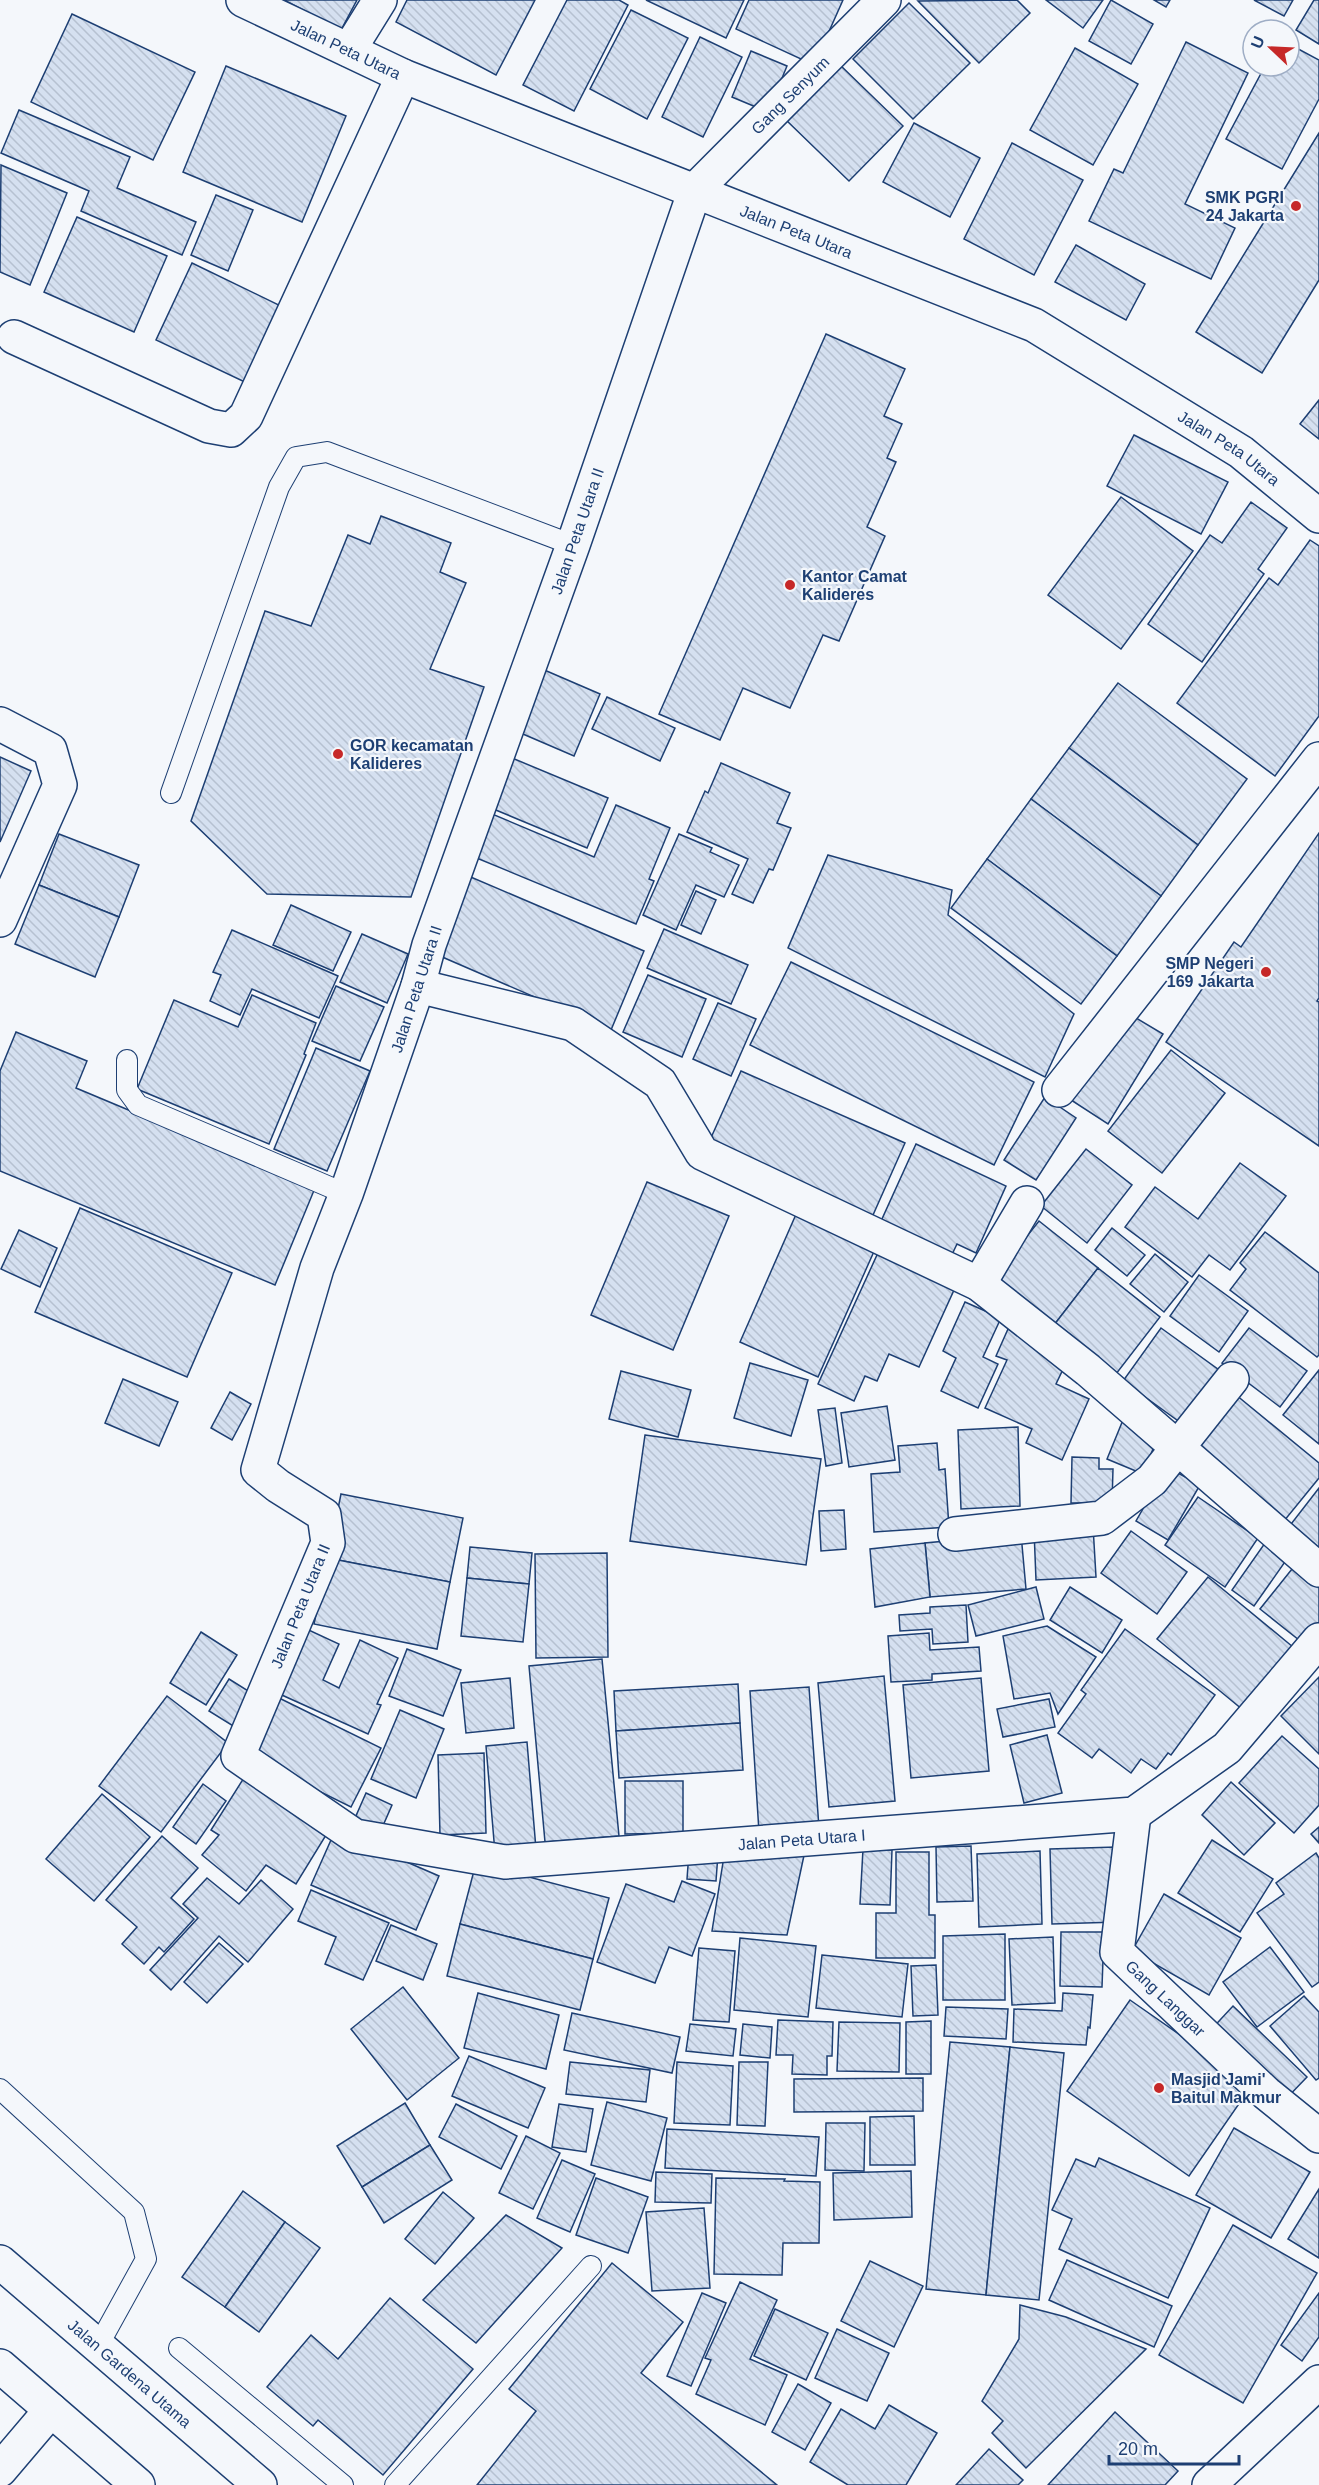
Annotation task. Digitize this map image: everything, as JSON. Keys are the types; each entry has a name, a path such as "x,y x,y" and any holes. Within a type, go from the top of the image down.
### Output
{"street":[{"name":"Jalan Peta Utara","path":"243,0 403,76 1034,326 1241,452 1319,516"},
{"path":"350,50 380,0"},
{"name":"Gang Senyum","path":"695,190 884,0"},
{"path":"14,337 209,426 231,430 246,416 403,76"},
{"name":"Jalan Peta Utara II","path":"238,1756 328,1543 324,1515 278,1486 258,1470 317,1268 346,1194 418,986 429,945 573,545 695,190"},
{"path":"0,724 50,750 60,785 0,920"},
{"path":"1059,1090 1319,759"},
{"path":"418,986 573,1024 660,1083 702,1153 979,1284 1088,1370 1319,1570"},
{"path":"979,1284 1027,1203"},
{"path":"955,1534 1102,1518 1152,1480 1232,1378"},
{"path":"1134,1814 1227,1748 1319,1640"},
{"name":"Jalan Peta Utara I","path":"238,1756 355,1836 505,1862 1134,1814"},
{"name":"Gang Langgar","path":"1134,1814 1117,1952 1266,2093 1319,2136"},
{"name":"Jalan Gardena Utama","path":"0,2262 260,2485"},
{"path":"6,2382 51,2410 138,2485"},
{"path":"1209,2485 1319,2382"},
{"path":"0,2470 51,2410"}],"lane":[{"path":"171,793 279,487 296,457 327,452 573,545"},
{"path":"127,1060 127,1090 138,1105 346,1194"},
{"path":"0,2089 134,2212 146,2259 98,2346"},
{"path":"395,2485 591,2266"},
{"path":"179,2348 343,2485"}],"building":[{"path":"284,0 357,0 341,30"},
{"path":"407,0 535,0 496,75 396,22"},
{"path":"567,0 619,0 628,5 574,111 523,85"},
{"path":"646,0 744,0 726,38"},
{"path":"749,0 843,0 814,65 736,29"},
{"path":"1017,0 1030,13 979,63 918,1"},
{"path":"1046,0 1103,0 1083,28"},
{"path":"1111,0 1153,24 1131,64 1089,41"},
{"path":"1154,0 1170,0 1166,7"},
{"path":"1254,0 1293,0 1284,16"},
{"path":"1314,0 1319,0 1319,44 1301,33 1301,22"},
{"path":"909,3 970,63 913,119 853,59"},
{"path":"631,10 688,38 647,119 590,89"},
{"path":"72,14 195,72 153,160 31,102"},
{"path":"700,37 742,57 703,137 662,117"},
{"path":"1186,42 1241,70 1241,78 1246,78 1185,204 1235,228 1211,279 1089,221 1114,169 1123,173"},
{"path":"1075,48 1138,84 1093,165 1030,130"},
{"path":"1301,50 1319,60 1319,99 1282,169 1226,139 1259,78 1301,78"},
{"path":"751,51 787,66 768,112 732,97"},
{"path":"839,64 903,126 849,181 786,120"},
{"path":"226,66 346,116 302,222 183,172"},
{"path":"19,110 130,157 117,188 196,222 182,255 81,211 89,191 1,153"},
{"path":"914,123 980,158 950,217 883,182"},
{"name":"SMK PGRI 24 Jakarta","path":"1319,133 1319,280 1262,373 1196,332"},
{"path":"1012,143 1083,180 1034,275 964,239"},
{"path":"1,165 67,193 30,285 0,272"},
{"path":"216,195 253,210 228,271 191,255"},
{"path":"77,217 167,256 134,332 44,292"},
{"path":"1076,245 1145,284 1126,320 1055,282"},
{"path":"192,263 285,308 249,384 156,340"},
{"name":"Kantor Camat Kalideres","path":"826,334 905,369 884,416 902,424 887,458 896,462 867,527 885,536 839,641 823,635 790,708 743,688 720,740 659,714"},
{"path":"1319,400 1319,439 1300,424"},
{"path":"1134,435 1228,482 1201,534 1107,486"},
{"path":"1121,497 1193,551 1121,649 1048,595"},
{"path":"1251,502 1287,528 1258,569 1264,574 1202,662 1148,624 1210,535 1222,543"},
{"name":"GOR kecamatan Kalideres","path":"381,516 451,543 440,572 466,583 430,669 484,687 411,897 267,894 191,821 265,611 311,626 348,535 370,544"},
{"path":"1310,540 1319,546 1319,716 1275,776 1177,703 1269,578 1278,585"},
{"path":"542,669 600,694 574,756 516,731"},
{"path":"1118,683 1247,779 1198,845 1069,748"},
{"path":"607,697 675,728 660,761 592,729"},
{"path":"1069,748 1198,845 1161,896 1031,799"},
{"path":"0,757 31,771 0,842"},
{"path":"512,758 608,798 587,848 491,808"},
{"path":"721,763 790,793 777,823 791,828 773,870 769,869 753,903 732,894 748,859 687,832 705,791 708,793"},
{"path":"1031,799 1161,896 1117,956 987,859"},
{"path":"616,805 670,828 649,879 654,881 636,924 467,854 485,811 594,857"},
{"name":"SMP Negeri 169 Jakarta","path":"1319,833 1319,998 1317,1001 1319,1002 1319,1146 1166,1042 1234,942 1241,947"},
{"path":"59,834 139,865 119,917 39,885"},
{"path":"679,834 712,848 710,852 739,865 724,897 696,885 676,930 643,915"},
{"path":"828,855 952,890 948,915 1074,1014 1045,1077 788,948"},
{"path":"987,859 1117,956 1081,1004 951,908"},
{"path":"466,875 644,951 611,1030 433,953"},
{"path":"39,885 119,917 95,977 15,944"},
{"path":"696,891 716,900 701,934 681,925"},
{"path":"291,905 351,932 333,971 273,945"},
{"path":"664,929 748,965 731,1004 647,968"},
{"path":"232,930 338,976 319,1018 252,989 240,1015 210,1001 221,975 213,972"},
{"path":"362,934 408,954 387,1003 340,982"},
{"path":"791,962 1034,1082 994,1165 750,1045"},
{"path":"648,975 706,999 682,1057 623,1032"},
{"path":"336,986 384,1007 360,1061 312,1041"},
{"path":"252,995 316,1023 304,1054 306,1055 269,1144 137,1089 174,1000 238,1027"},
{"path":"718,1003 756,1019 731,1076 693,1059"},
{"path":"1126,1012 1163,1034 1108,1124 1071,1100"},
{"path":"16,1032 87,1061 76,1088 315,1188 275,1285 0,1171 0,1071"},
{"path":"316,1048 370,1071 327,1171 274,1149"},
{"path":"1171,1050 1225,1093 1162,1173 1108,1131"},
{"path":"741,1071 905,1143 869,1224 705,1151"},
{"path":"1045,1097 1076,1118 1036,1180 1004,1160"},
{"path":"916,1144 1006,1186 976,1253 957,1244 948,1263 877,1230"},
{"path":"1086,1149 1132,1185 1087,1243 1041,1206"},
{"path":"1240,1163 1286,1196 1230,1270 1209,1255 1192,1277 1125,1227 1155,1187 1198,1219"},
{"path":"647,1182 729,1216 673,1350 591,1315"},
{"path":"801,1203 880,1238 818,1377 740,1342"},
{"path":"80,1208 232,1273 187,1377 35,1312"},
{"path":"1039,1221 1098,1268 1054,1325 994,1278"},
{"path":"1112,1228 1145,1255 1127,1276 1095,1250"},
{"path":"19,1230 57,1248 40,1287 1,1269"},
{"path":"1265,1232 1319,1273 1319,1355 1317,1357 1230,1290 1246,1269 1240,1263"},
{"path":"882,1244 959,1279 919,1367 889,1354 877,1381 865,1376 854,1401 818,1384"},
{"path":"1155,1254 1188,1282 1164,1312 1130,1284"},
{"path":"1098,1268 1160,1317 1116,1374 1054,1325"},
{"path":"1199,1275 1248,1311 1219,1352 1170,1316"},
{"path":"965,1302 1001,1318 983,1357 998,1364 978,1408 941,1391 956,1358 943,1351"},
{"path":"1161,1328 1226,1375 1188,1428 1123,1381"},
{"path":"1249,1328 1307,1371 1280,1407 1222,1363"},
{"path":"1008,1329 1038,1342 1067,1361 1056,1384 1089,1399 1062,1460 1026,1443 1032,1429 985,1408 1007,1360 996,1356"},
{"path":"750,1363 808,1380 791,1436 734,1418"},
{"path":"1319,1370 1319,1444 1283,1415"},
{"path":"621,1371 691,1390 678,1437 609,1419"},
{"path":"123,1379 178,1402 159,1446 105,1423"},
{"path":"1230,1390 1319,1463 1319,1478 1284,1521 1187,1442"},
{"path":"230,1392 251,1404 232,1440 211,1428"},
{"path":"887,1406 895,1460 849,1467 841,1413"},
{"path":"835,1408 842,1463 826,1466 818,1410"},
{"path":"1123,1420 1159,1434 1143,1474 1107,1459"},
{"path":"1018,1427 1020,1506 961,1509 958,1430"},
{"path":"645,1435 821,1459 806,1565 630,1541"},
{"path":"937,1443 939,1470 945,1469 949,1527 874,1532 871,1474 900,1472 898,1446"},
{"path":"1072,1457 1099,1458 1099,1469 1113,1469 1112,1503 1071,1503"},
{"path":"1167,1467 1200,1485 1168,1540 1136,1521"},
{"path":"1319,1488 1319,1552 1288,1528"},
{"path":"341,1494 463,1518 450,1582 328,1558"},
{"path":"1198,1497 1258,1538 1225,1587 1165,1545"},
{"path":"844,1510 846,1549 821,1551 819,1511"},
{"path":"1093,1526 1096,1577 1036,1580 1034,1530"},
{"path":"1131,1531 1187,1572 1157,1614 1101,1573"},
{"path":"1021,1534 1026,1589 930,1597 925,1543"},
{"path":"925,1543 930,1597 875,1607 870,1549"},
{"path":"1265,1543 1287,1559 1254,1606 1232,1590"},
{"path":"470,1547 532,1553 529,1584 467,1578"},
{"path":"607,1553 608,1657 536,1658 535,1554"},
{"path":"328,1558 450,1582 437,1649 314,1624"},
{"path":"1296,1564 1319,1582 1319,1625 1304,1644 1260,1609"},
{"path":"1208,1577 1293,1647 1243,1710 1157,1639"},
{"path":"467,1578 529,1584 523,1642 461,1636"},
{"path":"1036,1587 1044,1619 976,1636 968,1605"},
{"path":"1070,1587 1122,1620 1102,1653 1050,1620"},
{"path":"966,1605 968,1642 933,1644 932,1629 900,1631 899,1615 930,1613 930,1607"},
{"path":"300,1626 339,1644 323,1680 339,1688 360,1640 398,1658 377,1704 381,1705 368,1734 273,1691"},
{"path":"1047,1626 1096,1657 1058,1714 1050,1693 1014,1699 1003,1636"},
{"path":"1125,1629 1215,1695 1171,1755 1168,1753 1156,1769 1141,1759 1131,1773 1099,1749 1092,1758 1058,1733 1086,1694 1081,1690"},
{"path":"201,1632 237,1655 206,1705 170,1683"},
{"path":"929,1633 930,1650 979,1647 981,1671 932,1674 932,1680 891,1682 888,1636"},
{"path":"407,1649 461,1670 443,1716 389,1696"},
{"path":"602,1659 619,1836 545,1842 529,1666"},
{"path":"884,1676 895,1801 829,1807 818,1683"},
{"path":"1319,1677 1319,1754 1281,1716"},
{"path":"510,1678 514,1728 466,1733 461,1683"},
{"path":"981,1678 989,1771 911,1778 903,1685"},
{"path":"229,1679 258,1697 238,1729 209,1711"},
{"path":"738,1684 740,1723 616,1731 614,1691"},
{"path":"809,1687 819,1828 759,1832 750,1691"},
{"path":"167,1696 228,1743 161,1832 99,1786"},
{"path":"275,1696 381,1748 351,1807 246,1755"},
{"path":"1049,1699 1055,1727 1003,1737 997,1709"},
{"path":"400,1710 444,1729 416,1798 371,1779"},
{"path":"740,1723 743,1770 619,1778 616,1731"},
{"path":"1047,1735 1062,1793 1024,1803 1010,1745"},
{"path":"1282,1736 1319,1769 1319,1805 1294,1833 1239,1783"},
{"path":"527,1742 536,1849 495,1853 486,1746"},
{"path":"484,1753 486,1833 440,1835 438,1755"},
{"path":"247,1773 331,1827 296,1884 266,1865 246,1891 202,1855 219,1835 211,1830"},
{"path":"625,1781 683,1781 683,1833 625,1834"},
{"path":"1231,1782 1275,1823 1244,1855 1202,1815"},
{"path":"203,1784 226,1801 196,1844 173,1827"},
{"path":"366,1793 392,1805 378,1837 352,1825"},
{"path":"102,1794 150,1837 94,1901 46,1859"},
{"path":"1319,1827 1319,1843 1311,1834"},
{"path":"335,1831 439,1876 416,1930 311,1885"},
{"path":"162,1836 198,1868 171,1898 194,1919 164,1952 159,1947 144,1964 122,1944 137,1927 106,1900"},
{"path":"1212,1840 1273,1879 1240,1932 1178,1893"},
{"path":"806,1846 787,1935 712,1931 725,1850"},
{"path":"971,1846 973,1901 937,1902 936,1847"},
{"path":"1116,1847 1118,1922 1052,1924 1050,1849"},
{"path":"863,1849 892,1850 890,1905 860,1904"},
{"path":"1040,1851 1042,1924 979,1927 977,1854"},
{"path":"689,1852 718,1854 716,1881 687,1879"},
{"path":"896,1852 929,1852 929,1915 935,1915 935,1958 876,1958 876,1913 896,1913"},
{"path":"1316,1853 1319,1858 1319,1982 1312,1987 1257,1913 1284,1894 1276,1883"},
{"path":"476,1863 609,1898 593,1959 460,1924"},
{"path":"207,1878 239,1904 261,1880 293,1909 248,1962 219,1936 171,1990 150,1970 198,1918 183,1904"},
{"path":"682,1881 715,1894 692,1956 669,1947 655,1983 597,1962 626,1884 674,1902"},
{"path":"311,1890 389,1923 363,1980 325,1964 336,1937 298,1921"},
{"path":"1164,1894 1241,1938 1209,1995 1132,1951"},
{"path":"460,1924 593,1959 580,2010 447,1976"},
{"path":"391,1925 437,1944 423,1980 376,1961"},
{"path":"1061,1932 1104,1932 1102,1987 1060,1986"},
{"path":"1005,1934 1005,2000 943,2000 943,1936"},
{"path":"1053,1937 1055,2003 1012,2005 1009,1939"},
{"path":"740,1938 816,1946 808,2017 734,2010"},
{"path":"219,1943 243,1964 207,2003 184,1982"},
{"path":"1270,1947 1304,1992 1257,2027 1223,1982"},
{"path":"699,1948 735,1951 729,2022 693,2020"},
{"path":"822,1955 908,1964 902,2017 816,2008"},
{"path":"936,1965 938,2015 913,2016 911,1966"},
{"path":"403,1987 459,2058 407,2100 351,2029"},
{"path":"478,1993 559,2015 546,2069 464,2048"},
{"path":"1063,1993 1093,1995 1086,2045 1013,2042 1014,2009 1062,2011"},
{"path":"1304,1996 1319,2012 1319,2078 1316,2080 1270,2026"},
{"name":"Masjid Jami' Baitul Makmur","path":"1130,2000 1252,2085 1189,2176 1067,2091"},
{"path":"1233,2006 1307,2077 1281,2104 1207,2034"},
{"path":"946,2007 1008,2009 1006,2039 944,2036"},
{"path":"572,2013 680,2037 672,2073 564,2050"},
{"path":"778,2020 833,2022 832,2056 827,2056 827,2075 792,2074 793,2055 776,2055"},
{"path":"931,2021 931,2074 906,2074 906,2022"},
{"path":"839,2022 900,2023 899,2072 837,2071"},
{"path":"690,2024 736,2029 733,2056 686,2051"},
{"path":"743,2024 772,2027 770,2058 740,2055"},
{"path":"950,2042 1010,2047 986,2295 926,2289"},
{"path":"1010,2047 1064,2053 1039,2300 986,2295"},
{"path":"469,2056 545,2088 528,2128 452,2096"},
{"path":"570,2062 650,2070 646,2102 566,2094"},
{"path":"677,2062 733,2066 730,2125 674,2123"},
{"path":"739,2062 768,2062 765,2126 737,2125"},
{"path":"923,2078 923,2111 794,2112 794,2079"},
{"path":"607,2102 667,2118 651,2181 591,2165"},
{"path":"405,2103 430,2145 362,2187 337,2146"},
{"path":"456,2104 517,2136 501,2169 439,2137"},
{"path":"559,2104 593,2109 586,2152 552,2147"},
{"path":"914,2116 915,2165 870,2165 870,2117"},
{"path":"826,2123 865,2123 864,2171 825,2170"},
{"path":"1234,2128 1310,2172 1271,2238 1196,2195"},
{"path":"667,2129 819,2137 816,2176 665,2168"},
{"path":"526,2136 560,2153 533,2209 499,2193"},
{"path":"430,2145 452,2180 384,2223 362,2187"},
{"path":"1099,2158 1210,2208 1168,2298 1059,2249 1072,2219 1052,2210 1076,2159 1095,2167"},
{"path":"562,2160 595,2174 570,2232 537,2218"},
{"path":"911,2171 912,2217 834,2220 833,2173"},
{"path":"656,2172 712,2174 711,2203 655,2202"},
{"path":"596,2178 648,2197 628,2253 576,2235"},
{"path":"716,2178 820,2182 819,2243 783,2243 782,2275 714,2274"},
{"path":"1319,2189 1319,2258 1288,2239"},
{"path":"243,2191 285,2222 225,2307 182,2277"},
{"path":"443,2192 474,2218 435,2264 405,2239"},
{"path":"704,2208 710,2288 652,2291 646,2212"},
{"path":"506,2215 562,2248 476,2343 423,2300"},
{"path":"285,2222 320,2248 259,2332 225,2307"},
{"path":"1233,2225 1317,2273 1243,2403 1159,2355"},
{"path":"1067,2260 1172,2306 1154,2347 1049,2300"},
{"path":"870,2261 923,2286 894,2347 841,2321"},
{"path":"612,2263 683,2322 641,2373 777,2485 477,2485 536,2411 509,2389"},
{"path":"740,2282 777,2300 750,2359 787,2375 765,2425 696,2394 711,2360 705,2358"},
{"path":"702,2293 726,2303 691,2386 667,2376"},
{"path":"1319,2293 1319,2337 1302,2361 1281,2345"},
{"path":"390,2298 473,2369 383,2475 318,2420 313,2426 267,2387 311,2335 338,2359"},
{"path":"1020,2305 1066,2317 1146,2349 1026,2468 992,2433 1003,2421 982,2401 1019,2339"},
{"path":"775,2309 828,2333 806,2380 754,2356"},
{"path":"837,2329 889,2353 867,2401 815,2378"},
{"path":"798,2384 831,2403 805,2450 772,2432"},
{"path":"889,2405 937,2433 906,2485 848,2485 810,2462 841,2409 875,2429"},
{"path":"1115,2412 1178,2471 1165,2485 1048,2485"},
{"path":"989,2449 1023,2480 1018,2485 956,2485"}],"place":[{"name":"SMK PGRI 24 Jakarta","path":"1296,206"},
{"name":"Kantor Camat Kalideres","path":"790,585"},
{"name":"GOR kecamatan Kalideres","path":"338,754"},
{"name":"SMP Negeri 169 Jakarta","path":"1266,972"},
{"name":"Masjid Jami' Baitul Makmur","path":"1159,2088"}]}
